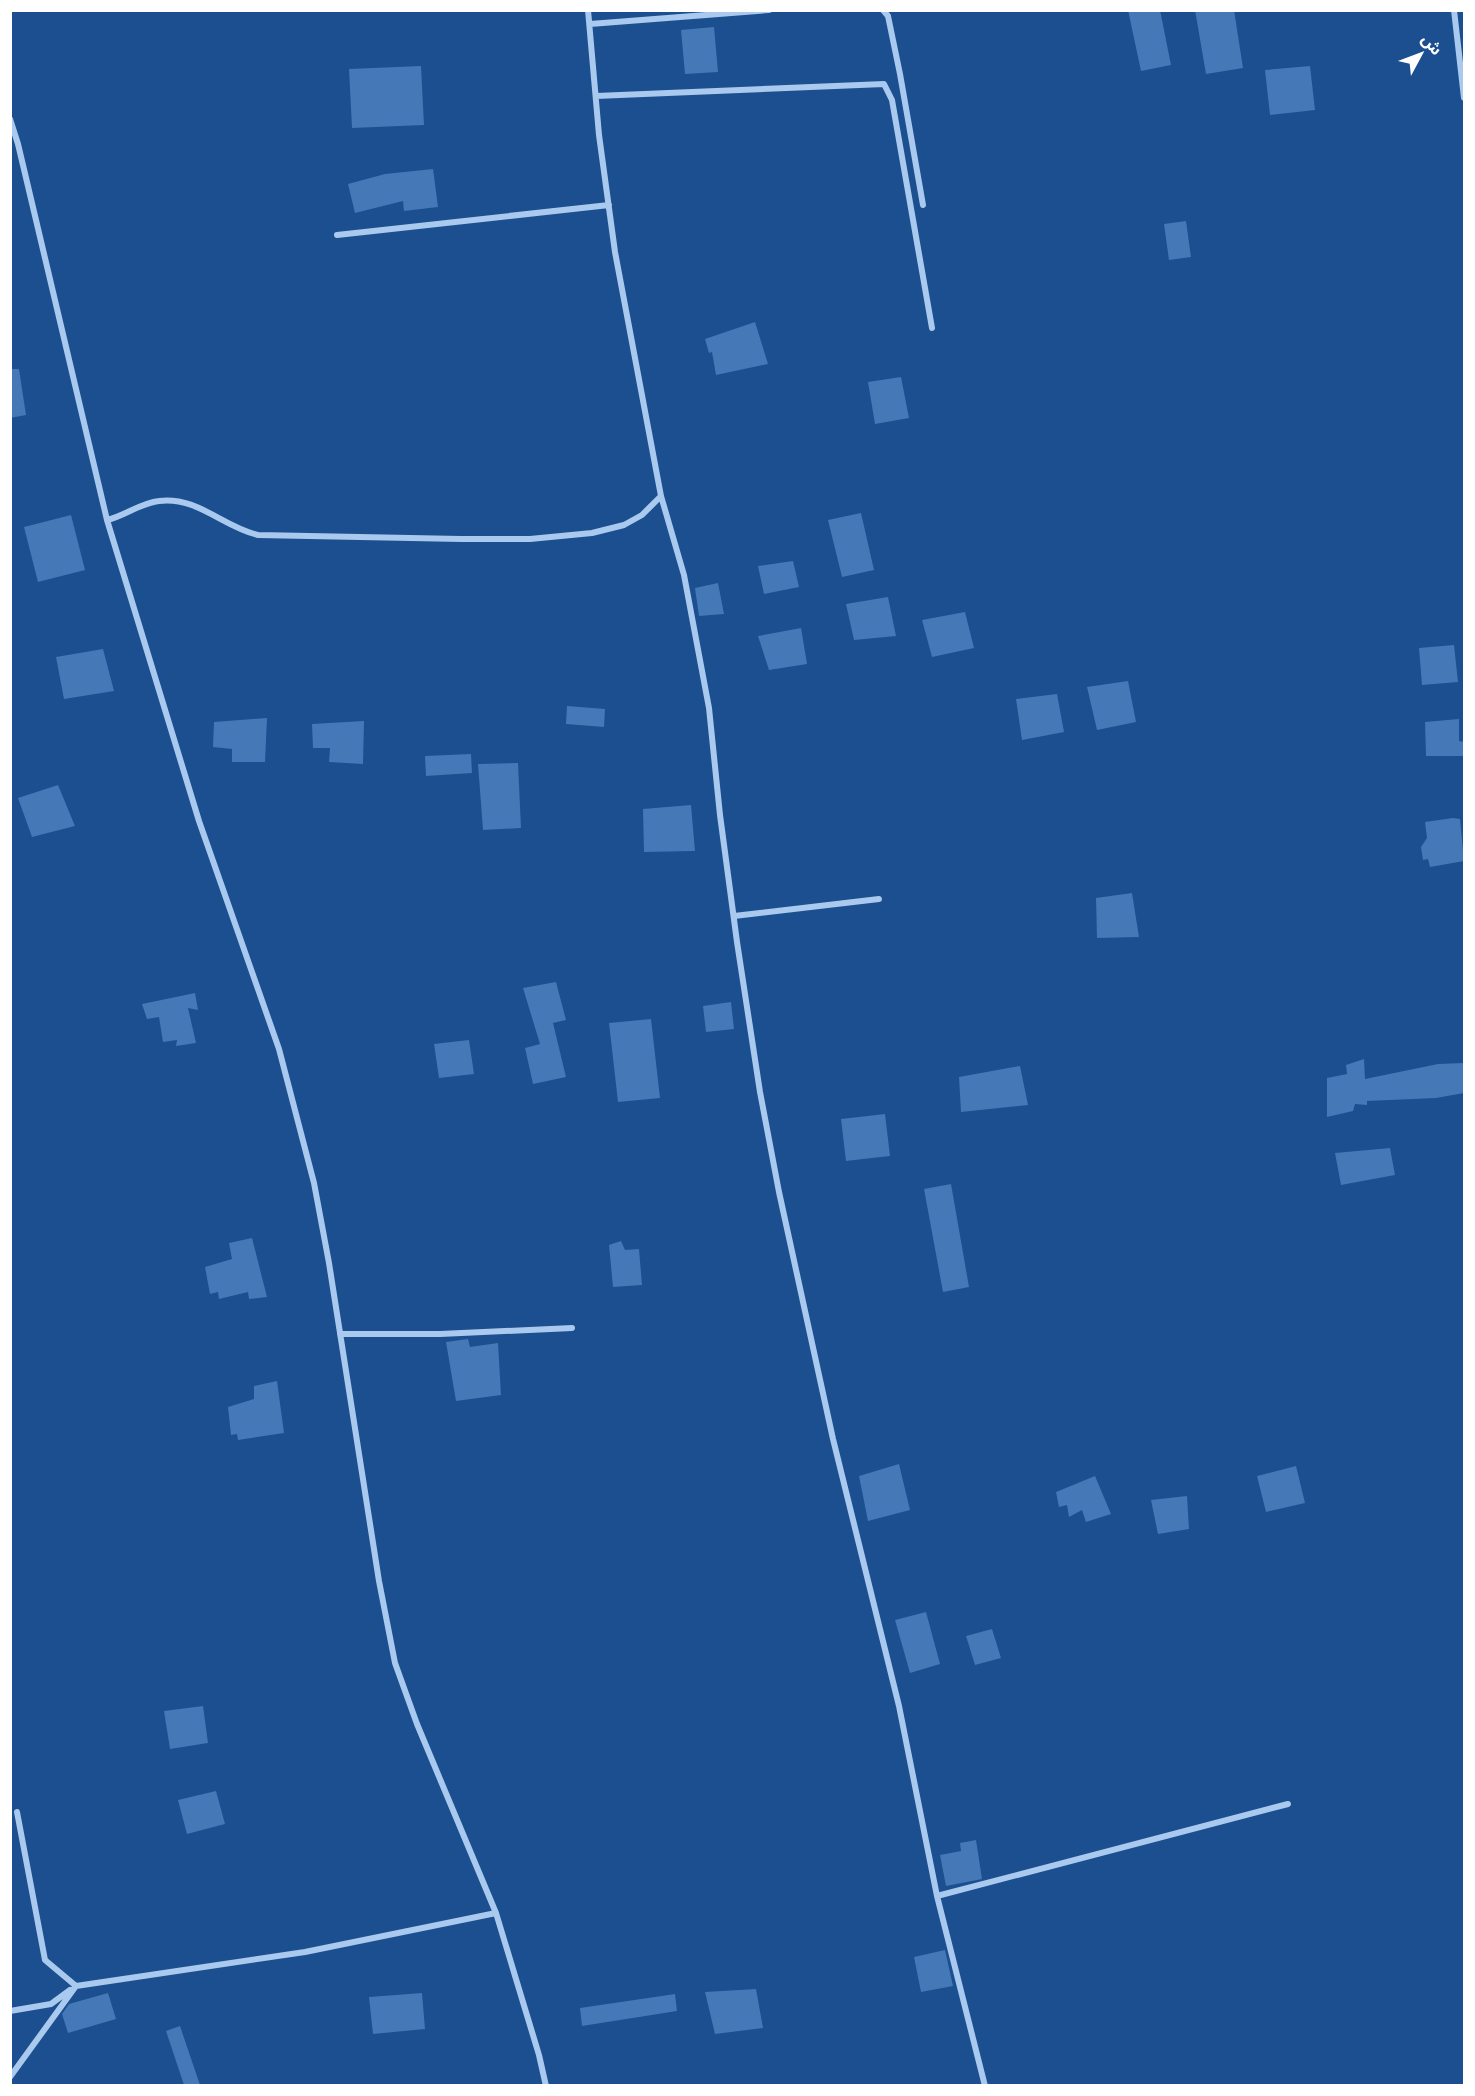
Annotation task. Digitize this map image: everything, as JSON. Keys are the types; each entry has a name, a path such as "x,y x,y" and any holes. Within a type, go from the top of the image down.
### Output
{"street":[{"path":"588,10 609,205 636,370 661,496 684,574 706,687 734,916 760,1092 779,1192 833,1439 899,1706 938,1896 985,2085"},
{"path":"590,24 769,10"},
{"path":"883,10 888,16 924,205"},
{"path":"1454,10 1464,98"},
{"path":"596,96 884,84 892,100 932,328"},
{"path":"10,119 18,144 106,520 199,821 279,1048 314,1184 330,1263 390,1647 417,1724 496,1912 546,2085"},
{"path":"337,235 609,205"},
{"path":"106,520 123,516 142,505 172,500 194,505 244,532 258,535 530,539 592,533 624,525 642,515 661,496"},
{"path":"734,916 879,899"},
{"path":"340,1334 440,1334 572,1328"},
{"path":"938,1896 1288,1804"},
{"path":"17,1812 45,1960 76,1986"},
{"path":"10,2011 51,2004 76,1986 314,1951 496,1912"},
{"path":"10,2077 76,1986"}],"building":[{"path":"1128,10 1160,10 1171,65 1141,71"},
{"path":"1195,10 1234,10 1243,68 1206,74"},
{"path":"714,27 718,72 685,74 681,30"},
{"path":"421,66 424,125 352,128 349,69"},
{"path":"1310,66 1315,110 1270,115 1265,70"},
{"path":"433,169 438,207 404,211 403,201 355,213 348,184 385,174"},
{"path":"1186,221 1191,257 1169,260 1164,224"},
{"path":"755,322 768,364 716,375 712,352 709,353 705,339"},
{"path":"10,369 19,369 26,415 10,418"},
{"path":"901,377 909,418 875,424 868,382"},
{"path":"861,513 874,570 842,577 828,520"},
{"path":"71,515 85,570 38,582 24,527"},
{"path":"793,561 799,587 764,594 758,566"},
{"path":"718,583 724,614 699,616 695,588"},
{"path":"888,597 896,636 854,640 846,604"},
{"path":"965,612 974,648 932,657 922,620"},
{"path":"801,628 807,664 769,670 758,636"},
{"path":"1454,645 1458,682 1422,685 1419,648"},
{"path":"103,649 114,691 64,699 56,657"},
{"path":"1128,681 1136,722 1097,730 1087,687"},
{"path":"1057,694 1064,732 1022,740 1016,699"},
{"path":"567,706 605,709 604,727 566,724"},
{"path":"267,718 265,762 232,762 232,749 213,747 214,722"},
{"path":"1459,719 1459,741 1464,742 1464,756 1426,756 1425,722"},
{"path":"364,721 363,764 329,762 330,748 313,748 312,724"},
{"path":"471,754 472,773 426,776 425,756"},
{"path":"518,763 521,828 483,830 478,764"},
{"path":"58,785 75,826 32,837 18,798"},
{"path":"691,805 695,851 644,852 643,809"},
{"path":"1460,819 1464,861 1430,867 1428,859 1423,860 1421,847 1427,838 1425,822"},
{"path":"1132,893 1139,937 1097,938 1096,898"},
{"path":"556,982 566,1020 553,1023 566,1077 533,1084 525,1048 540,1044 523,988"},
{"path":"195,993 198,1010 188,1008 196,1043 176,1046 177,1040 163,1042 159,1017 147,1019 142,1004"},
{"path":"731,1002 734,1029 706,1032 703,1006"},
{"path":"651,1019 660,1098 618,1102 609,1023"},
{"path":"469,1040 474,1074 439,1078 434,1044"},
{"path":"1364,1059 1365,1079 1438,1064 1464,1063 1464,1093 1436,1098 1367,1101 1367,1105 1355,1104 1353,1111 1327,1117 1327,1078 1347,1074 1346,1065"},
{"path":"1020,1066 1028,1105 961,1112 959,1077"},
{"path":"885,1114 890,1156 846,1161 841,1119"},
{"path":"1390,1148 1395,1175 1341,1185 1335,1153"},
{"path":"951,1184 969,1287 943,1292 924,1189"},
{"path":"252,1238 267,1297 249,1299 248,1292 219,1299 218,1292 210,1294 205,1267 232,1259 229,1243"},
{"path":"621,1241 625,1250 639,1249 642,1285 613,1287 609,1245"},
{"path":"468,1339 470,1347 498,1343 501,1395 456,1401 446,1342"},
{"path":"277,1381 284,1433 238,1440 237,1434 231,1435 228,1407 254,1399 254,1386"},
{"path":"899,1464 910,1510 868,1521 859,1476"},
{"path":"1296,1466 1305,1503 1266,1512 1257,1476"},
{"path":"1095,1476 1111,1514 1086,1522 1082,1510 1069,1517 1067,1505 1059,1507 1056,1492"},
{"path":"1187,1496 1189,1529 1158,1534 1151,1500"},
{"path":"926,1612 940,1664 910,1673 895,1620"},
{"path":"992,1629 1001,1658 975,1665 966,1636"},
{"path":"203,1706 208,1743 170,1749 164,1711"},
{"path":"216,1791 225,1824 187,1834 178,1800"},
{"path":"976,1840 982,1879 946,1886 940,1855 961,1851 960,1843"},
{"path":"945,1950 953,1986 921,1992 914,1957"},
{"path":"756,1989 763,2028 715,2034 705,1992"},
{"path":"108,1993 116,2019 68,2033 62,2014 69,2004"},
{"path":"422,1993 425,2029 373,2034 369,1997"},
{"path":"675,1994 677,2011 582,2026 580,2008"},
{"path":"180,2026 200,2085 184,2085 166,2031"}]}
